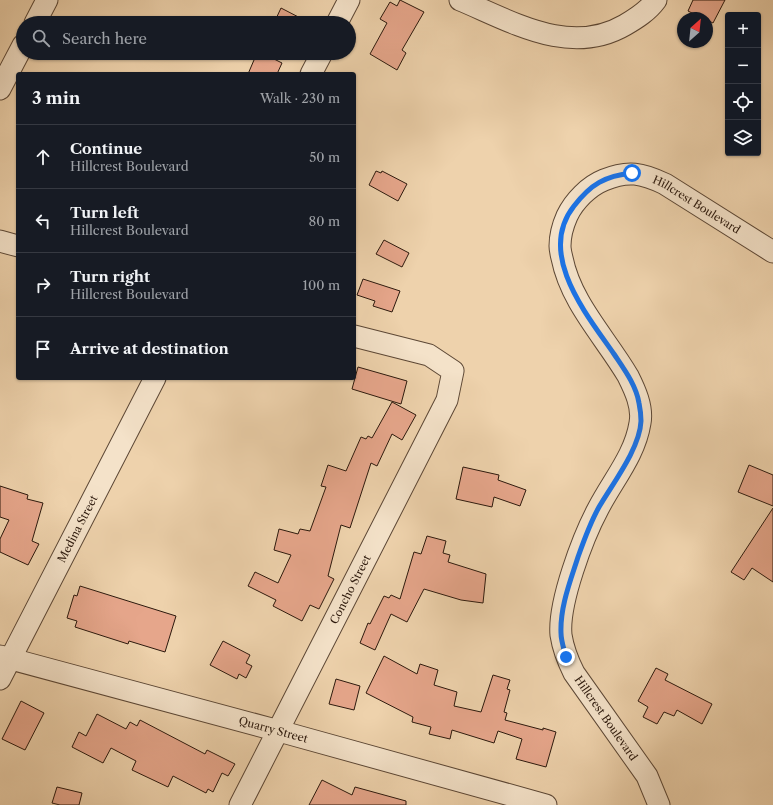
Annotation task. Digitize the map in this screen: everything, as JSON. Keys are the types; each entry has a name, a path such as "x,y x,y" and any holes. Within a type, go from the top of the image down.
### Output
{"street":[{"path":"38,16 47,0"},
{"path":"341,16 349,0"},
{"path":"460,0 534,31 556,37 573,38 596,36 617,30 640,16 656,0"},
{"path":"0,89 16,58"},
{"path":"312,72 318,60"},
{"name":"Hillcrest Boulevard","path":"660,805 647,776 574,673 566,657 561,634 562,611 569,584 587,533 599,508 628,458 637,439 641,421 638,401 633,385 571,288 564,269 560,246 563,227 570,210 582,196 598,182 615,175 632,173 648,176 665,184 773,252"},
{"path":"0,241 16,245"},
{"name":"Concho Street","path":"240,805 447,400 453,372 429,355 356,337"},
{"name":"Medina Street","path":"0,679 5,657 154,380"},
{"name":"Quarry Street","path":"5,657 546,805"}],"building":[{"path":"400,0 424,12 402,50 406,53 397,70 370,54 387,23 380,19 390,2 397,6"},
{"path":"693,0 725,0 713,23 713,12 688,11"},
{"path":"281,8 296,16 277,16"},
{"path":"254,60 276,60 282,63 278,72 249,72"},
{"path":"376,171 381,173 382,171 407,184 398,201 369,185"},
{"path":"384,240 409,253 402,267 376,254"},
{"path":"363,279 400,291 392,312 373,306 375,301 357,295"},
{"path":"358,367 407,381 401,404 352,389 354,380 356,380"},
{"path":"392,402 416,415 402,440 392,434 377,466 371,463 350,528 341,525 328,576 334,579 319,609 310,605 302,621 273,606 276,600 248,586 255,572 278,583 291,555 274,550 279,529 298,534 300,529 310,531 326,487 321,486 328,465 346,471 361,437 366,439 368,436 372,438"},
{"path":"749,465 773,475 773,506 738,492"},
{"path":"463,467 499,475 498,480 526,490 520,506 494,497 492,507 456,499"},
{"path":"0,486 28,495 27,499 43,503 32,541 39,544 28,565 0,552 0,539 9,520 0,517"},
{"path":"773,508 773,582 752,568 744,580 731,572"},
{"path":"427,536 446,541 443,553 450,555 448,562 486,574 483,603 461,600 424,589 407,622 391,614 375,650 360,643 368,623 370,624 384,596 389,598 391,595 400,599 414,552 421,554"},
{"path":"80,586 176,616 165,652 129,641 128,644 75,627 77,621 67,618 74,595 77,596"},
{"path":"223,641 250,655 246,663 252,666 246,678 239,674 237,679 210,665"},
{"path":"384,656 417,674 420,664 438,670 434,685 457,692 454,706 481,712 493,675 510,680 507,689 510,690 504,712 507,713 505,720 556,732 546,767 516,759 522,739 498,731 494,743 452,730 450,739 429,734 431,727 412,722 413,717 366,693"},
{"path":"656,668 668,674 665,680 712,704 702,724 677,710 674,716 664,712 657,724 643,717 648,707 638,701"},
{"path":"336,679 360,686 354,710 329,704"},
{"path":"21,701 44,713 25,750 2,739"},
{"path":"97,714 126,729 130,722 137,726 140,720 205,754 207,750 235,764 228,776 222,773 213,792 208,789 206,793 173,776 168,787 132,770 136,761 111,748 103,763 72,747 79,732 86,736"},
{"path":"322,780 352,795 355,787 406,801 406,805 309,805"},
{"path":"57,787 82,793 79,805 60,805 52,803"}],"route":[{"path":"566,657 561,634 562,611 569,584 587,533 599,508 628,458 637,439 641,421 638,401 633,385 571,288 564,269 560,246 563,227 570,210 582,196 598,182 615,175 632,173"}]}
